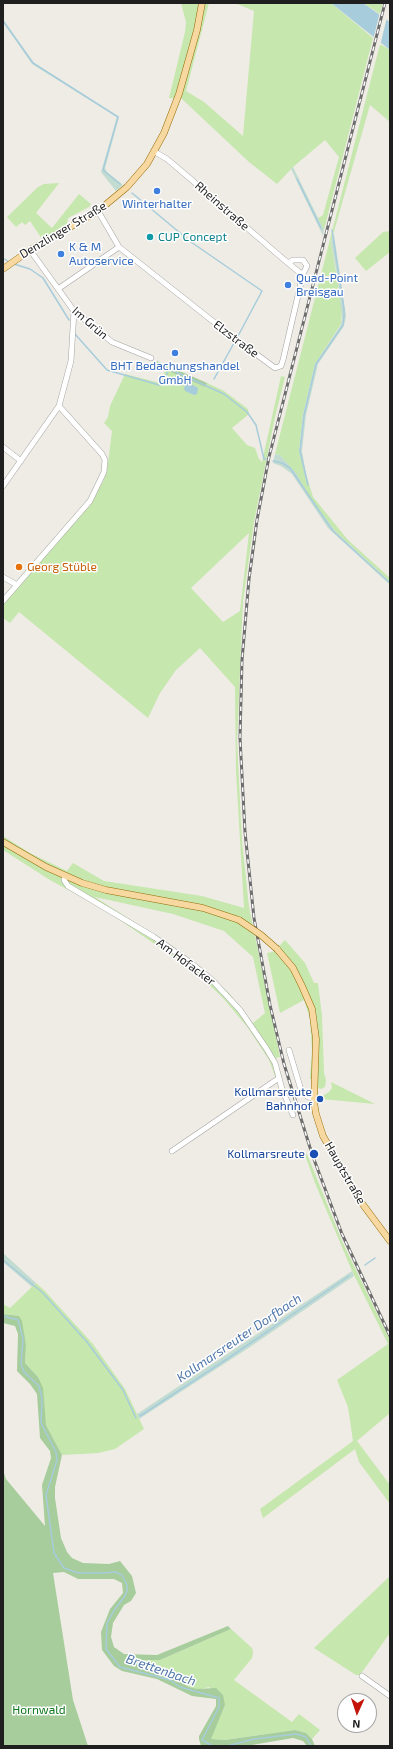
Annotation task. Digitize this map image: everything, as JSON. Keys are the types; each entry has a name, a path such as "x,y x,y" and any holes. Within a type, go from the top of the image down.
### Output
{"main road":[{"name":"Denzlinger Straße","path":"5,267 15,259 98,211 131,183 155,152 164,133 187,67 202,3"},
{"name":"Hauptstraße","path":"3,842 65,876 106,890 190,905 239,920 261,935 277,949 293,968 308,999 314,1020 316,1039 314,1098 319,1125 330,1149 361,1202 390,1241"}],"street":[{"name":"Rheinstraße","path":"155,152 167,159 304,274"},
{"name":"Elzstraße","path":"98,211 119,248 275,368 281,366 283,360 304,274"},
{"path":"58,289 119,248"},
{"name":"Im Grün","path":"30,250 74,311 112,342 151,358"},
{"path":"288,262 293,260 303,260 307,266 304,274"},
{"path":"3,486 59,406 71,361 74,311"},
{"path":"3,601 90,501 104,472 105,460 102,454 59,406"},
{"path":"3,447 20,461"},
{"path":"3,578 16,585"},
{"name":"Am Hofacker","path":"65,876 64,880 68,886 154,937 212,980 240,1010 256,1032 275,1063 293,1115"},
{"path":"289,1050 301,1090 308,1097 314,1098"},
{"path":"172,1151 279,1078"},
{"path":"362,1676 390,1696"}],"green space":[{"path":"181,3 209,3 186,91 204,102 243,136 254,11 235,3 331,3 373,38 324,230 318,218 323,215 339,157 325,140 293,167 277,184 249,162 182,99 169,98 185,32 186,22"},
{"path":"363,3 383,3 380,14 374,10"},
{"path":"3,19 34,63 119,117 105,168 107,172 123,185 116,191 101,172 117,117 32,64 3,22"},
{"path":"380,44 390,50 390,122 370,105 331,242 342,309 341,324 315,364 303,414 299,451 313,497 348,540 390,578 390,585 388,583 389,581 335,531 310,498 295,473 280,455 275,454"},
{"path":"293,167 324,230 323,236 291,169"},
{"path":"59,183 36,213 52,228 79,194 91,204 89,207 68,218 67,224 42,239 30,221 25,225 22,222 16,227 7,217 38,187 44,184"},
{"path":"390,231 390,252 366,271 355,258 383,232"},
{"path":"334,234 346,316 344,326 318,364 306,415 302,451 308,485 299,451 303,414 315,364 341,325 342,318 338,281 331,242"},
{"path":"157,361 207,383 205,387 155,365"},
{"path":"166,369 205,387 207,383 224,391 248,409 249,414 232,428 247,445 255,448 259,459 262,462 281,376 285,377 275,417 254,522 243,601 237,741 242,841 249,907 280,1057 276,1058 282,1077 276,1079 269,1060 248,1028 223,998 197,973 105,910 50,880 3,850 3,836 30,853 67,871 73,863 104,881 202,896 244,908 236,772 235,687 200,648 176,670 160,693 148,718 19,612 10,623 3,618 3,605 87,508 103,482 107,471 112,431 104,423 108,417 110,406 125,374 160,383","holes":["249,533 240,611 223,622 191,588","95,897 173,914 224,931 253,957 265,1013 253,1023 229,993 201,967 172,946"]},
{"path":"275,454 280,455 296,473 310,498 335,531 389,582 388,583 328,528 292,474 281,466 273,463"},
{"path":"285,940 305,963 314,983 318,983 322,1016 324,1073 326,1080 325,1087 321,1089 318,1088 317,1079 310,1079 312,1050 310,1019 304,1000 280,1013 267,953 273,952"},
{"path":"331,1082 375,1104 321,1099 321,1097 332,1088"},
{"path":"307,1154 342,1241 390,1340 390,1413 357,1441 390,1485 390,1504 359,1462 355,1449 263,1518 260,1509 353,1441 348,1407 337,1380 388,1344 352,1271 315,1183 305,1155"},
{"path":"3,1253 36,1283 32,1287 3,1262"},
{"path":"352,1271 354,1276 247,1349 139,1419 137,1414"},
{"path":"36,1283 93,1344 125,1389 137,1414 144,1429 115,1449 98,1453 62,1455 46,1425 38,1377 25,1363 26,1345 19,1316 3,1314 3,1304 10,1308"},
{"name":"Hornwald","path":"3,1314 19,1316 22,1321 26,1345 25,1363 38,1377 43,1388 46,1425 62,1455 55,1487 55,1498 61,1538 67,1552 72,1558 83,1563 109,1564 120,1561 132,1576 136,1593 131,1601 124,1605 113,1623 111,1637 114,1647 124,1654 157,1655 228,1626 231,1629 160,1660 136,1660 136,1663 177,1680 189,1687 197,1689 216,1688 223,1695 225,1705 211,1739 225,1740 295,1730 306,1733 312,1739 315,1746 307,1746 303,1741 293,1738 246,1746 201,1746 199,1736 216,1706 216,1699 192,1696 157,1679 122,1671 114,1666 102,1650 101,1632 110,1609 123,1593 122,1583 114,1579 78,1579 64,1572 53,1573 73,1700 88,1746 3,1746 3,1470 6,1479 45,1526 42,1485 51,1458 50,1451 40,1438 37,1394 30,1384 17,1371 18,1334 15,1326 3,1323"},
{"path":"390,1576 390,1633 360,1675 356,1675 314,1648"},
{"path":"231,1629 252,1648 253,1652 252,1658 234,1680 292,1722 299,1714 320,1730 312,1739 306,1733 295,1730 225,1740 210,1739 225,1705 209,1687 197,1690 136,1663 136,1660 160,1660"}],"water":[{"path":"331,3 363,3 390,22 390,50"},
{"path":"189,383 198,388 197,394 194,395 185,391 184,388 186,384"}],"pier":[{"path":"380,12 387,17 380,46 373,40"}],"waterway":[{"path":"3,21 33,63 118,117 103,170 120,184"},
{"path":"297,179 321,228"},
{"path":"132,193 191,242 262,291 238,336"},
{"path":"308,485 300,451 304,415 316,364 343,325 344,317 332,230"},
{"path":"3,258 9,262"},
{"path":"14,264 30,269 43,278 69,320"},
{"path":"75,334 107,370 159,385 162,384 169,369 224,394 247,412 256,425 264,459 266,459"},
{"path":"214,379 234,343"},
{"path":"273,461 282,463 290,468 333,531 389,582"},
{"name":"Kollmarsreuter Dorfbach","path":"365,1265 375,1258"},
{"name":"Kollmarsreuter Dorfbach","path":"3,1260 43,1293 87,1342 123,1390 136,1418"},
{"name":"Kollmarsreuter Dorfbach","path":"140,1416 349,1276"},
{"name":"Brettenbach","path":"3,1316 18,1320 23,1339 21,1364 24,1372 39,1386 42,1399 41,1423 56,1452 57,1460 46,1495 54,1553 64,1568 78,1573 115,1572 122,1575 127,1585 127,1591 107,1623 106,1649 120,1667 170,1680 180,1687 219,1698 219,1707 202,1740 213,1746"},
{"name":"Brettenbach","path":"227,1746 254,1739 296,1734 306,1737 311,1746"}],"railway":[{"path":"385,3 269,457 257,520 249,579 242,660 240,738 245,832 254,918 270,1005 284,1064 312,1154 342,1234 390,1336"}],"place":[{"name":"Winterhalter","path":"157,191"},
{"name":"CUP Concept","path":"150,237"},
{"name":"K & M Autoservice","path":"61,254"},
{"name":"Quad-Point Breisgau","path":"288,285"},
{"name":"BHT Bedachungshandel GmbH","path":"175,353"},
{"name":"Georg Stüble","path":"19,567"},
{"name":"Kollmarsreute Bahnhof","path":"320,1099"},
{"name":"Kollmarsreute","path":"314,1154"}]}
